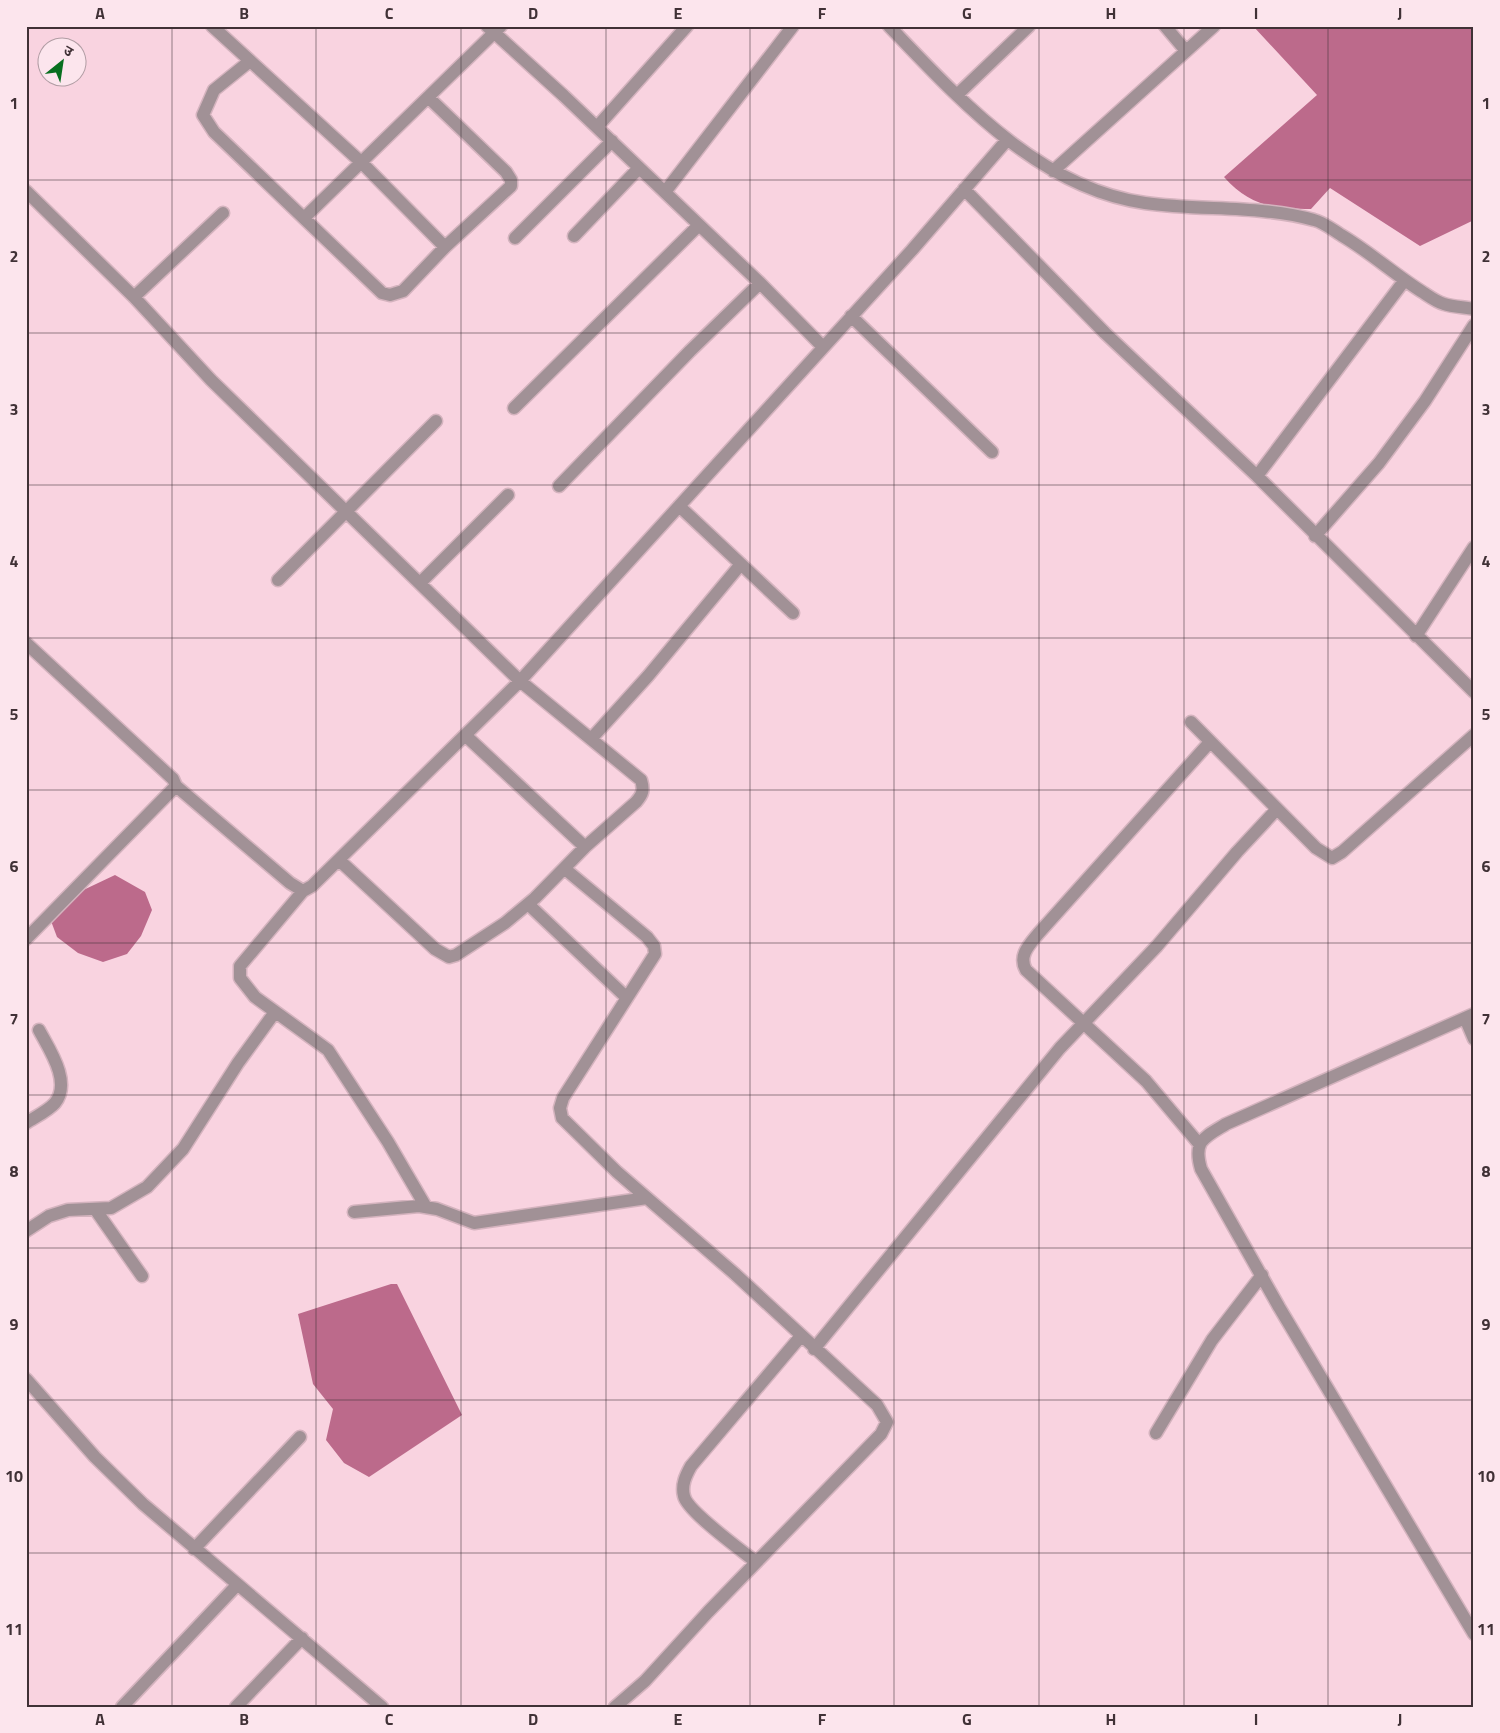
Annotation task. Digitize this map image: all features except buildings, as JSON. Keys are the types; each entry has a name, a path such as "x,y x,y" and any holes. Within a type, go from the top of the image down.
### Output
{"street":[{"path":"212,26 362,163 445,247"},
{"path":"597,127 687,26"},
{"path":"665,192 793,26"},
{"path":"890,26 1007,140 1053,171 1108,196 1145,203 1274,214 1316,220 1355,243 1404,281 1442,304 1474,309"},
{"path":"958,94 1029,26"},
{"path":"1165,26 1186,52"},
{"path":"1053,171 1214,26"},
{"path":"305,217 429,98 494,29 699,224 823,347"},
{"path":"250,61 214,90 203,115 214,132 305,217 382,293 390,295 403,291 445,247 504,194 512,180 429,98"},
{"path":"426,1207 388,1142 328,1050 275,1012 246,986 240,978 240,966 303,891 312,886 339,860 520,680 912,250 1007,140"},
{"path":"515,238 612,141"},
{"path":"574,236 639,168"},
{"path":"964,189 1105,333 1257,476 1315,536 1474,692"},
{"path":"26,191 134,297 211,380 520,680 641,780 643,793 585,847 566,869 505,923 456,955 449,956 435,949 339,860"},
{"path":"134,297 223,212"},
{"path":"514,408 699,224"},
{"path":"1257,476 1404,281"},
{"path":"559,486 690,351 760,283"},
{"path":"852,316 992,452"},
{"path":"1315,536 1379,463 1425,401 1474,325"},
{"path":"278,580 348,512 436,421"},
{"path":"420,583 508,495"},
{"path":"679,506 793,613"},
{"path":"1416,636 1474,547"},
{"path":"591,739 648,676 741,564"},
{"path":"26,643 173,779 176,786 290,883 303,891"},
{"path":"1191,722 1316,848 1332,858 1342,852 1474,735"},
{"path":"465,735 585,847"},
{"path":"1200,1145 1146,1081 1082,1025 1026,970 1022,963 1023,955 1038,934 1210,742"},
{"path":"26,939 176,786"},
{"path":"814,1348 1060,1048 1157,946 1237,852 1277,809"},
{"path":"566,869 654,946 655,954 563,1098 560,1108 562,1118 647,1198 735,1274 877,1405 887,1422 881,1434 756,1562 644,1681 615,1707"},
{"path":"528,904 627,998"},
{"path":"26,1231 49,1216 68,1210 111,1208 147,1186 183,1149 238,1063 275,1012"},
{"path":"1474,1039 1469,1016 1226,1124 1208,1135 1196,1154 1201,1169 1279,1308 1474,1634"},
{"path":"26,1123 55,1102 58,1096 58,1070 39,1030"},
{"path":"354,1212 398,1206 426,1207 474,1223 647,1198"},
{"path":"95,1209 142,1276"},
{"path":"1156,1433 1212,1340 1262,1275"},
{"path":"756,1562 692,1510 684,1497 683,1486 691,1466 801,1336"},
{"path":"26,1379 94,1457 142,1504 382,1707"},
{"path":"194,1549 300,1437"},
{"path":"122,1707 237,1585"},
{"path":"236,1707 302,1638"}],"shaded area":[{"path":"1253,26 1474,26 1474,220 1420,246 1330,188 1311,209 1274,207 1263,204 1253,200 1234,187 1224,177 1317,95"},
{"path":"115,875 145,892 152,910 141,936 127,954 103,962 78,953 57,937 51,921 77,893"},
{"path":"391,1284 397,1284 462,1415 369,1477 344,1463 326,1440 333,1409 313,1384 298,1314"}]}
